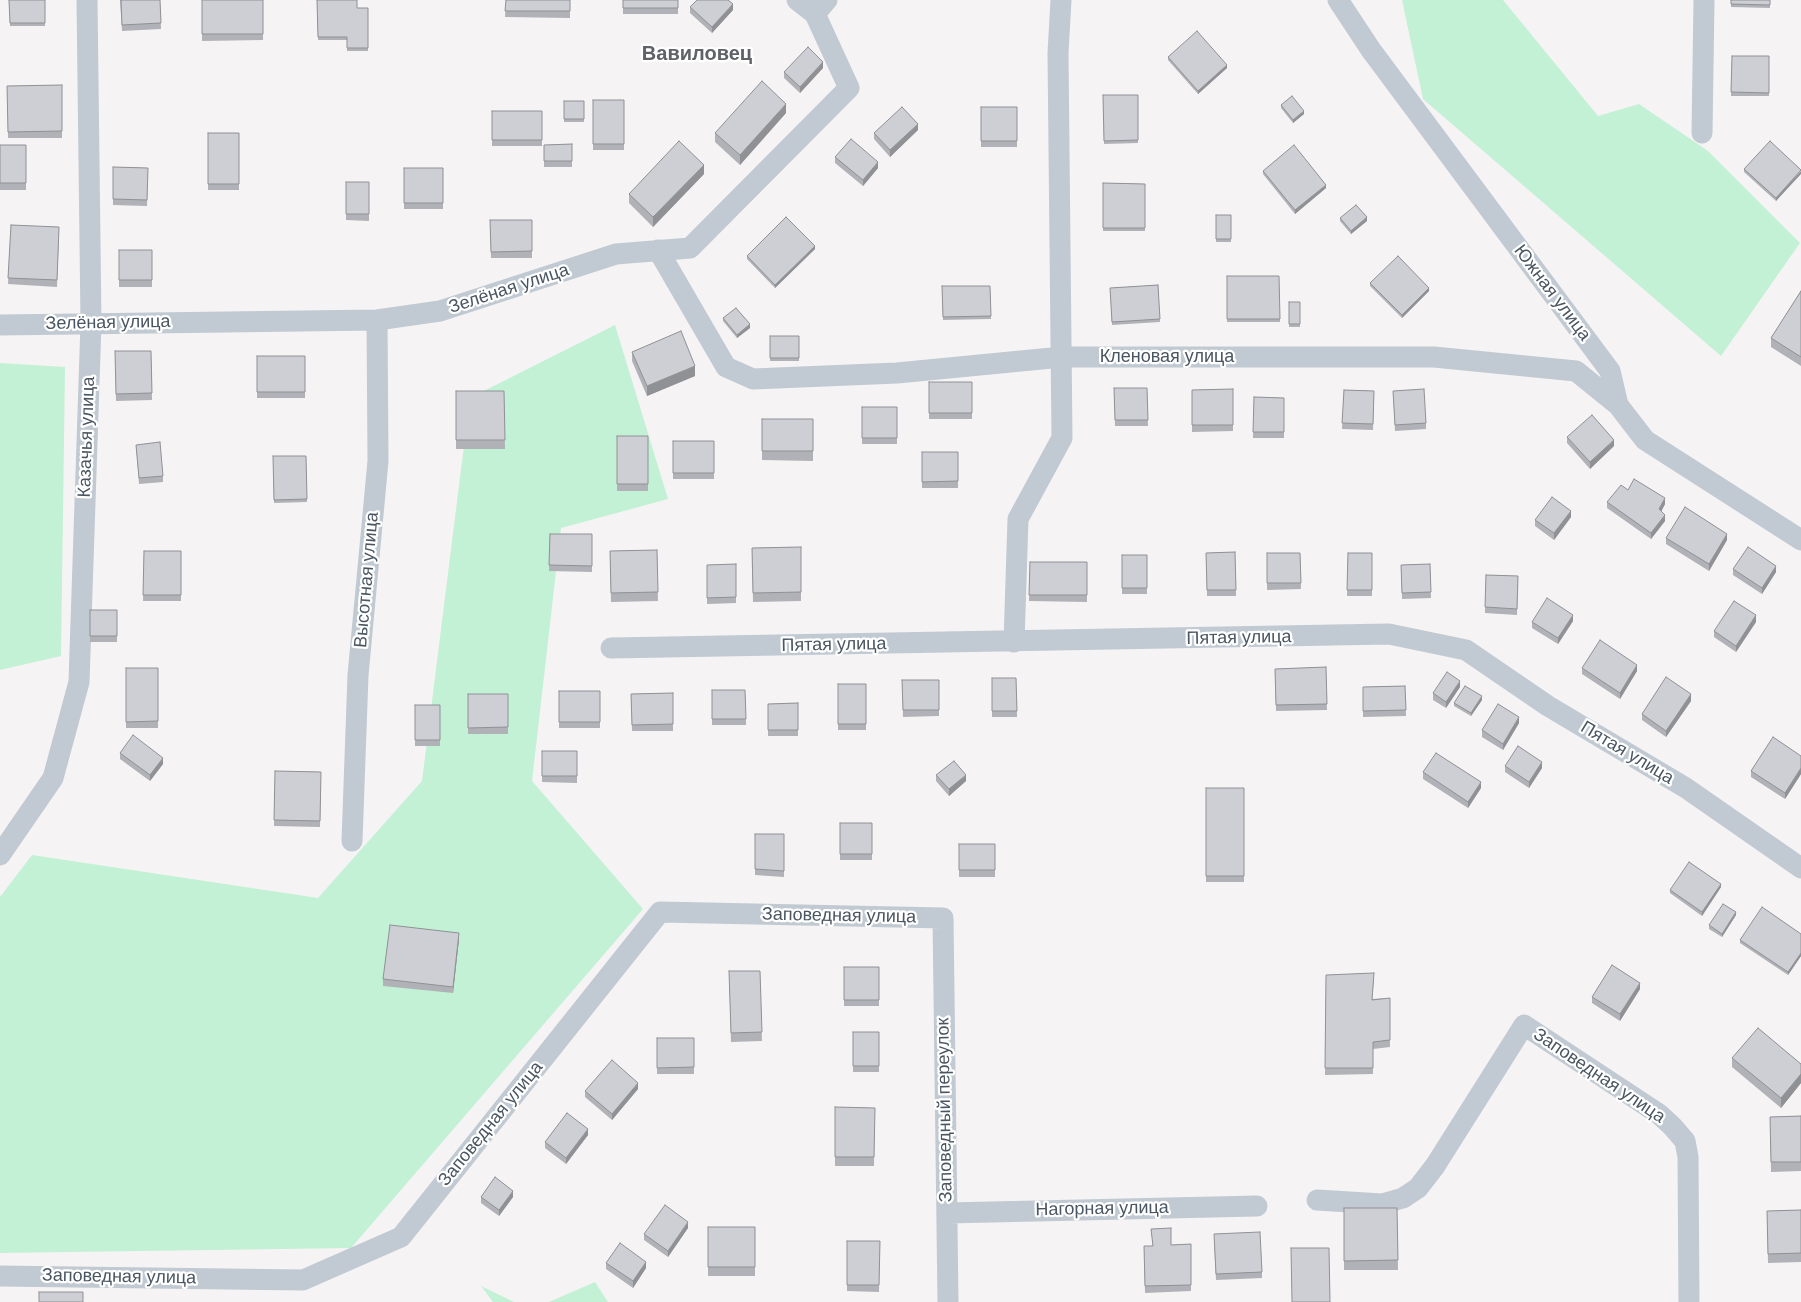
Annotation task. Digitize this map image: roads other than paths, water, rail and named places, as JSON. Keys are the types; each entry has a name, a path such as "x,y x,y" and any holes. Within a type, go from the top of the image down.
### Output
{"street":[{"name":"Казачья улица","path":"0,855 53,778 79,682 91,322 87,0"},
{"path":"797,0 821,7"},
{"path":"1014,642 1018,519 1062,438 1058,53 1061,0"},
{"name":"Южная улица","path":"1338,0 1371,50 1610,371 1618,405 1645,440 1801,540"},
{"path":"1702,133 1704,0"},
{"name":"Зелёная улица","path":"0,325 91,322 377,320 440,311 616,254 690,248 849,88 821,7"},
{"name":"Кленовая улица","path":"658,250 726,367 753,379 897,373 1062,358 1434,357 1576,371 1618,405"},
{"name":"Высотная улица","path":"352,840 358,676 378,462 377,320"},
{"name":"Пятая улица","path":"610,648 1389,634 1466,650 1548,706 1686,788 1801,868"},
{"name":"Заповедная улица","path":"0,1276 302,1280 401,1237 660,912 943,918"},
{"name":"Заповедный переулок","path":"943,918 948,1302"},
{"name":"Заповедная улица","path":"1317,1200 1382,1204 1403,1198 1418,1188 1435,1166 1524,1025 1659,1114 1685,1141 1688,1157 1689,1302"},
{"name":"Нагорная улица","path":"946,1213 1257,1206"}],"district":[{"name":"Вавиловец","path":"697,54"}]}
